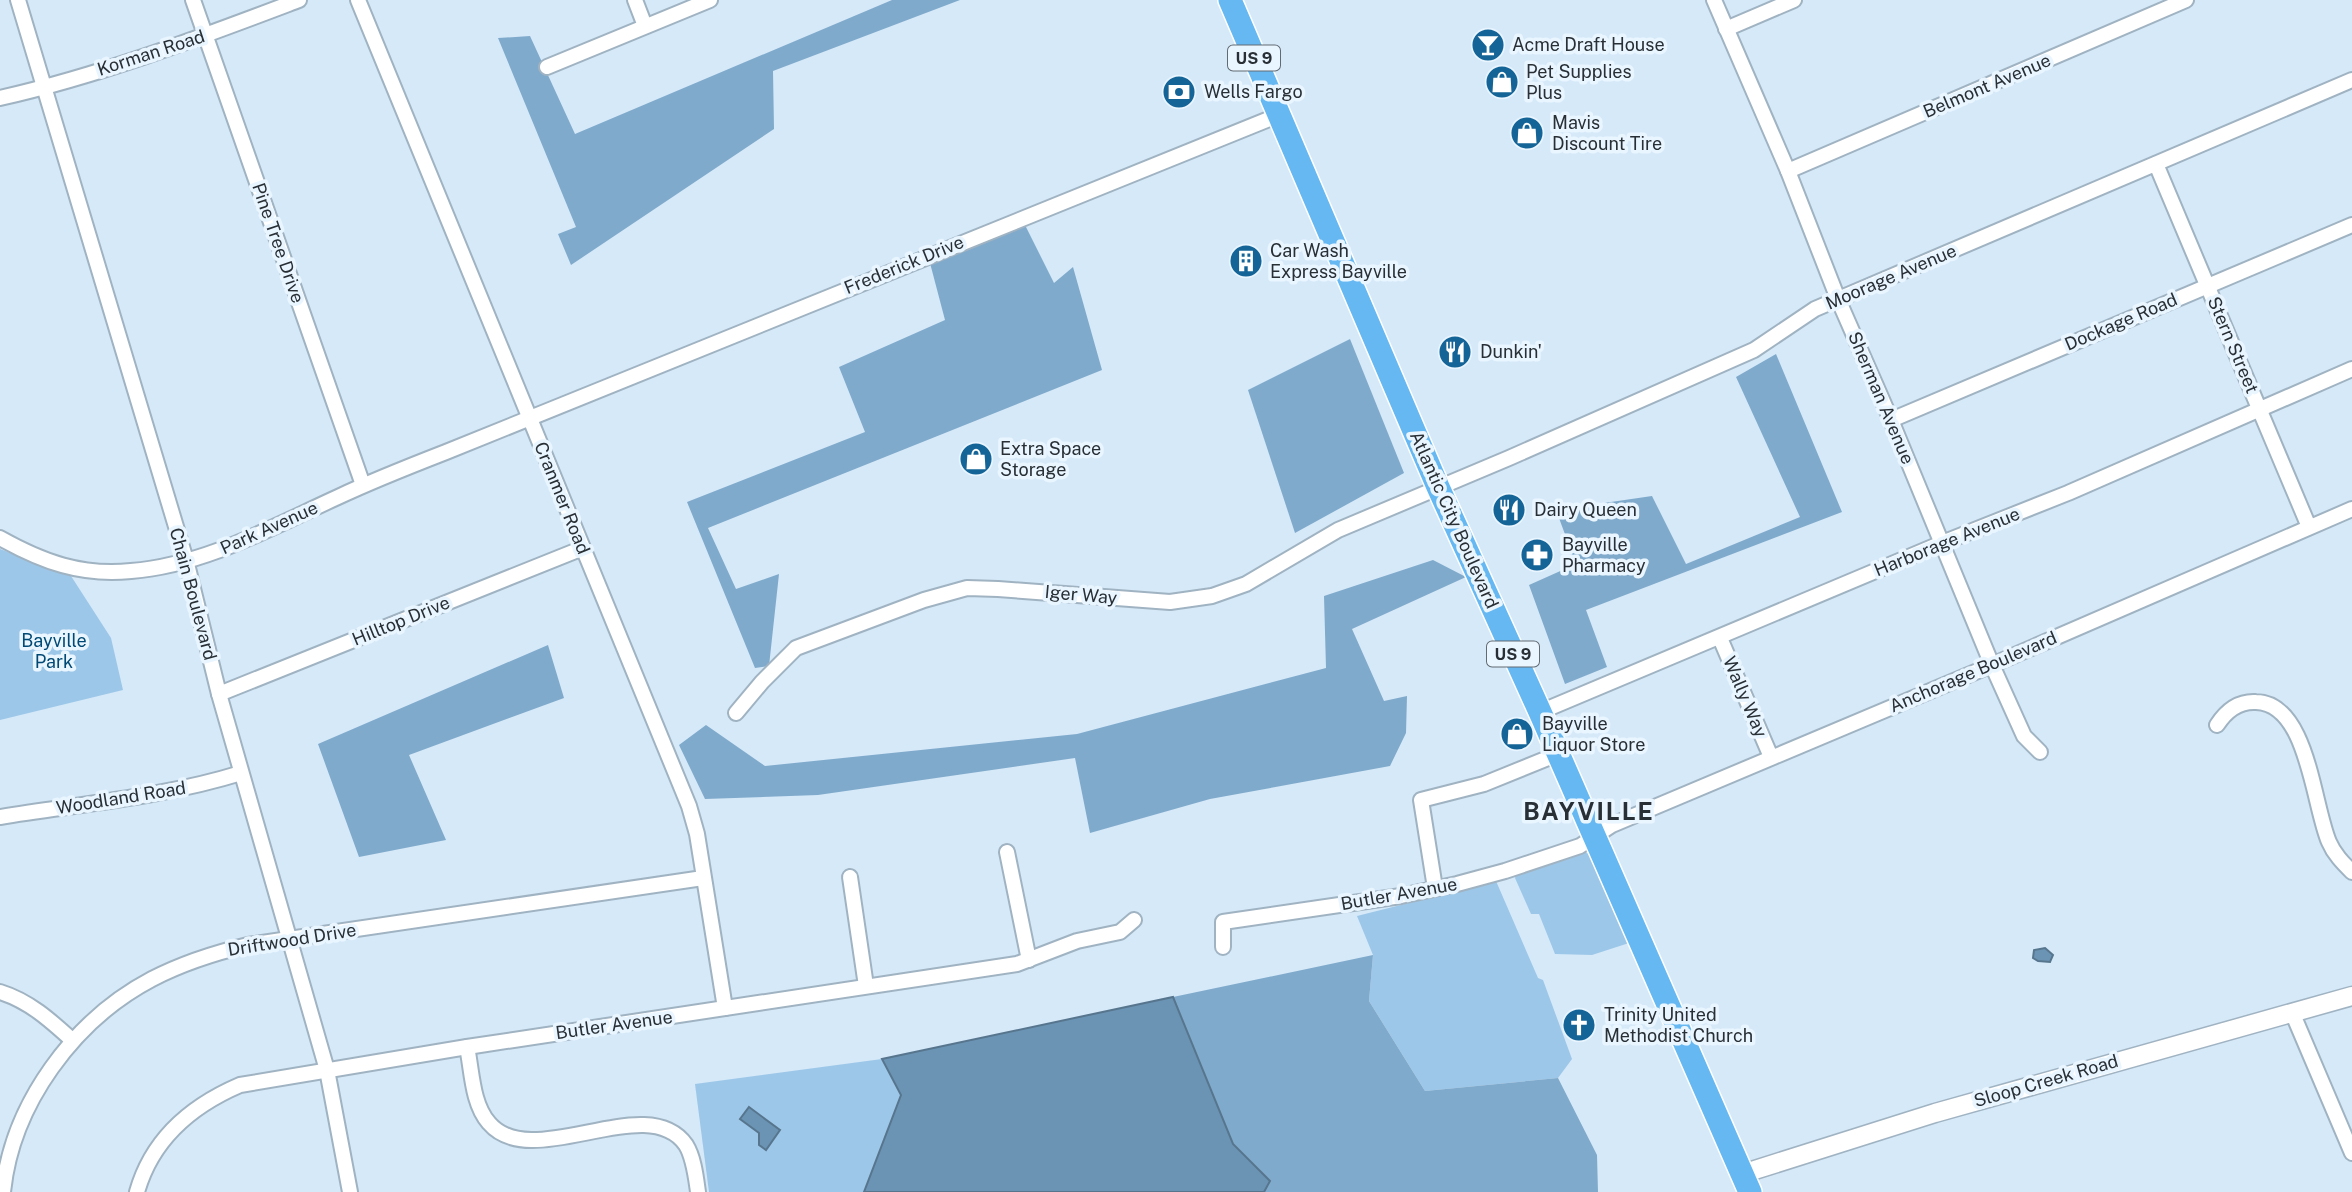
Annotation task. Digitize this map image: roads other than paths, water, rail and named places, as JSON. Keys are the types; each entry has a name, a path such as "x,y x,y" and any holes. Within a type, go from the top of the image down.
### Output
{"highway":[{"name":"Atlantic City Boulevard","path":"1230,0 1438,487 1540,712 1746,1183"}],"street":[{"name":"Chain Boulevard","path":"18,0 186,560 219,694 327,1070 350,1192"},
{"name":"Pine Tree Drive","path":"193,0 363,485"},
{"name":"Korman Road","path":"0,98 45,88 205,36 299,0"},
{"name":"Cranmer Road","path":"358,0 689,806 725,1008"},
{"path":"635,0 645,26"},
{"path":"547,67 710,0"},
{"name":"Sherman Avenue","path":"1714,0 1788,171 1838,299 1992,665 2024,736 2040,752"},
{"path":"1726,29 1794,0"},
{"name":"Belmont Avenue","path":"1788,171 2186,0"},
{"name":"Moorage Avenue","path":"1438,487 1755,350 1815,309 2352,80"},
{"name":"Frederick Drive","path":"530,418 1279,115"},
{"name":"Stern Street","path":"2156,164 2309,527"},
{"name":"Dockage Road","path":"1891,420 2352,225"},
{"name":"Harborage Avenue","path":"1540,712 2068,493 2352,369"},
{"name":"Park Avenue","path":"0,538 42,558 83,571 133,571 186,560 233,546 363,485 530,418"},
{"name":"Iger Way","path":"736,713 796,648 924,600 967,588 977,588 1171,602 1195,600 1246,584 1338,530 1438,487"},
{"name":"Anchorage Boulevard","path":"1594,836 1612,825 2352,509"},
{"name":"Hilltop Drive","path":"219,694 583,548"},
{"name":"Wally Way","path":"1720,638 1771,757"},
{"path":"2217,725 2228,711 2252,701 2270,704 2284,713 2299,738 2330,844 2352,872"},
{"path":"1435,888 1421,800 1484,784 1558,754"},
{"name":"Woodland Road","path":"0,817 167,791 241,773"},
{"name":"Butler Avenue","path":"1223,947 1223,922 1435,888 1505,871 1580,846 1594,836"},
{"path":"1007,852 1029,960"},
{"path":"850,877 866,986"},
{"name":"Driftwood Drive","path":"3,1192 2,1174 22,1120 36,1092 72,1040 121,998 178,967 208,955 248,945 703,878"},
{"name":"Butler Avenue","path":"137,1192 151,1156 162,1140 189,1113 214,1096 256,1081 1029,960 1077,941 1120,932 1134,920"},
{"path":"0,992 19,998 72,1040"},
{"name":"Sloop Creek Road","path":"1746,1183 1935,1113 2352,996"},
{"path":"2292,1012 2352,1153"},
{"path":"467,1047 477,1102 483,1116 499,1133 515,1139 533,1141 630,1126 649,1125 667,1129 686,1145 698,1192"}],"place":[{"name":"Acme Draft House","path":"1488,45"},
{"name":"Pet Supplies Plus","path":"1502,82"},
{"name":"Wells Fargo","path":"1179,92"},
{"name":"Mavis Discount Tire","path":"1527,133"},
{"name":"Car Wash Express Bayville","path":"1246,261"},
{"name":"Dunkin'","path":"1455,352"},
{"name":"Extra Space Storage","path":"976,459"},
{"name":"Dairy Queen","path":"1509,510"},
{"name":"Bayville Pharmacy","path":"1537,555"},
{"name":"Bayville Liquor Store","path":"1517,734"},
{"name":"Trinity United Methodist Church","path":"1579,1025"}],"district":[{"name":"BAYVILLE","path":"1589,812"}],"park label":[{"name":"Bayville Park","path":"54,651"}]}
